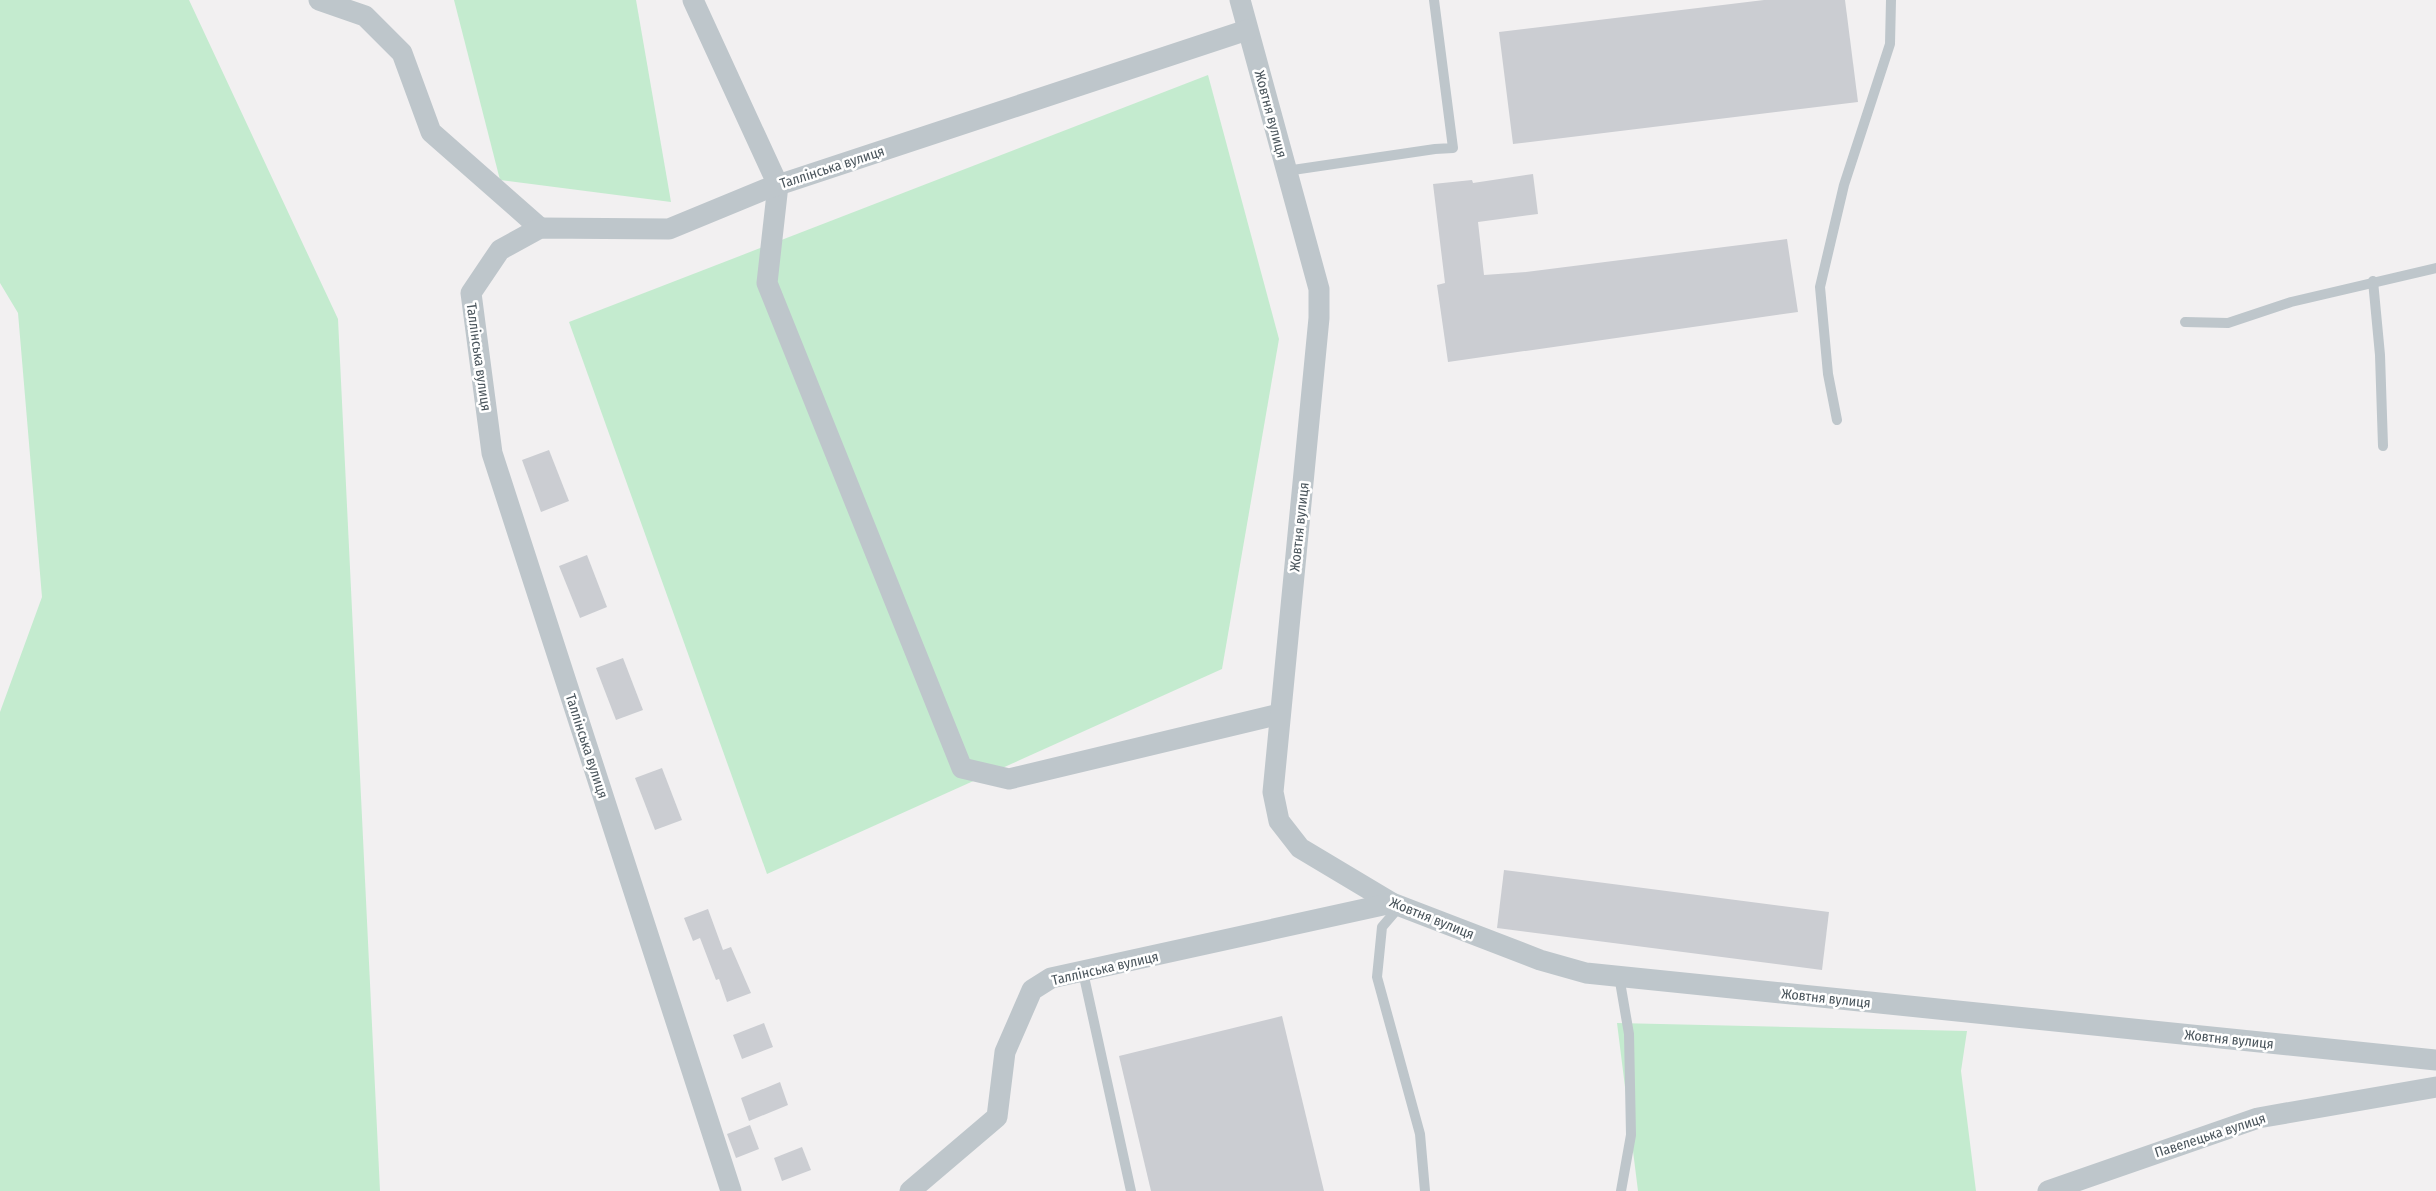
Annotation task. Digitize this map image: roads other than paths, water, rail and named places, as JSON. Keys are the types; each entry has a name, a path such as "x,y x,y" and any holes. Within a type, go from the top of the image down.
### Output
{"street":[{"path":"319,0 365,16 402,52 431,132 540,228"},
{"path":"693,0 778,185 767,283 962,768 1009,779 1280,714"},
{"name":"Жовтня вулиця","path":"1240,0 1319,289 1319,318 1273,792 1279,821 1300,848 1396,905 1540,960 1586,973 2436,1060"},
{"name":"Таллінська вулиця","path":"730,1191 492,453 471,293 500,250 540,228 668,229 778,185 1247,30"},
{"name":"Таллінська вулиця","path":"910,1191 997,1117 1006,1052 1032,990 1051,978 1396,905"},
{"name":"Павелецька вулиця","path":"2048,1191 2258,1118 2436,1087"}],"lane":[{"path":"1286,171 1435,148 1453,148 1434,0"},
{"path":"1837,420 1828,374 1820,287 1844,185 1890,44 1891,0"},
{"path":"2185,322 2228,323 2291,302 2373,281 2436,268"},
{"path":"2373,281 2380,355 2383,446"},
{"path":"1396,905 1382,927 1377,977 1420,1134 1425,1191"},
{"path":"1083,972 1131,1191"},
{"path":"1619,976 1630,1034 1631,1135 1621,1191"}]}
